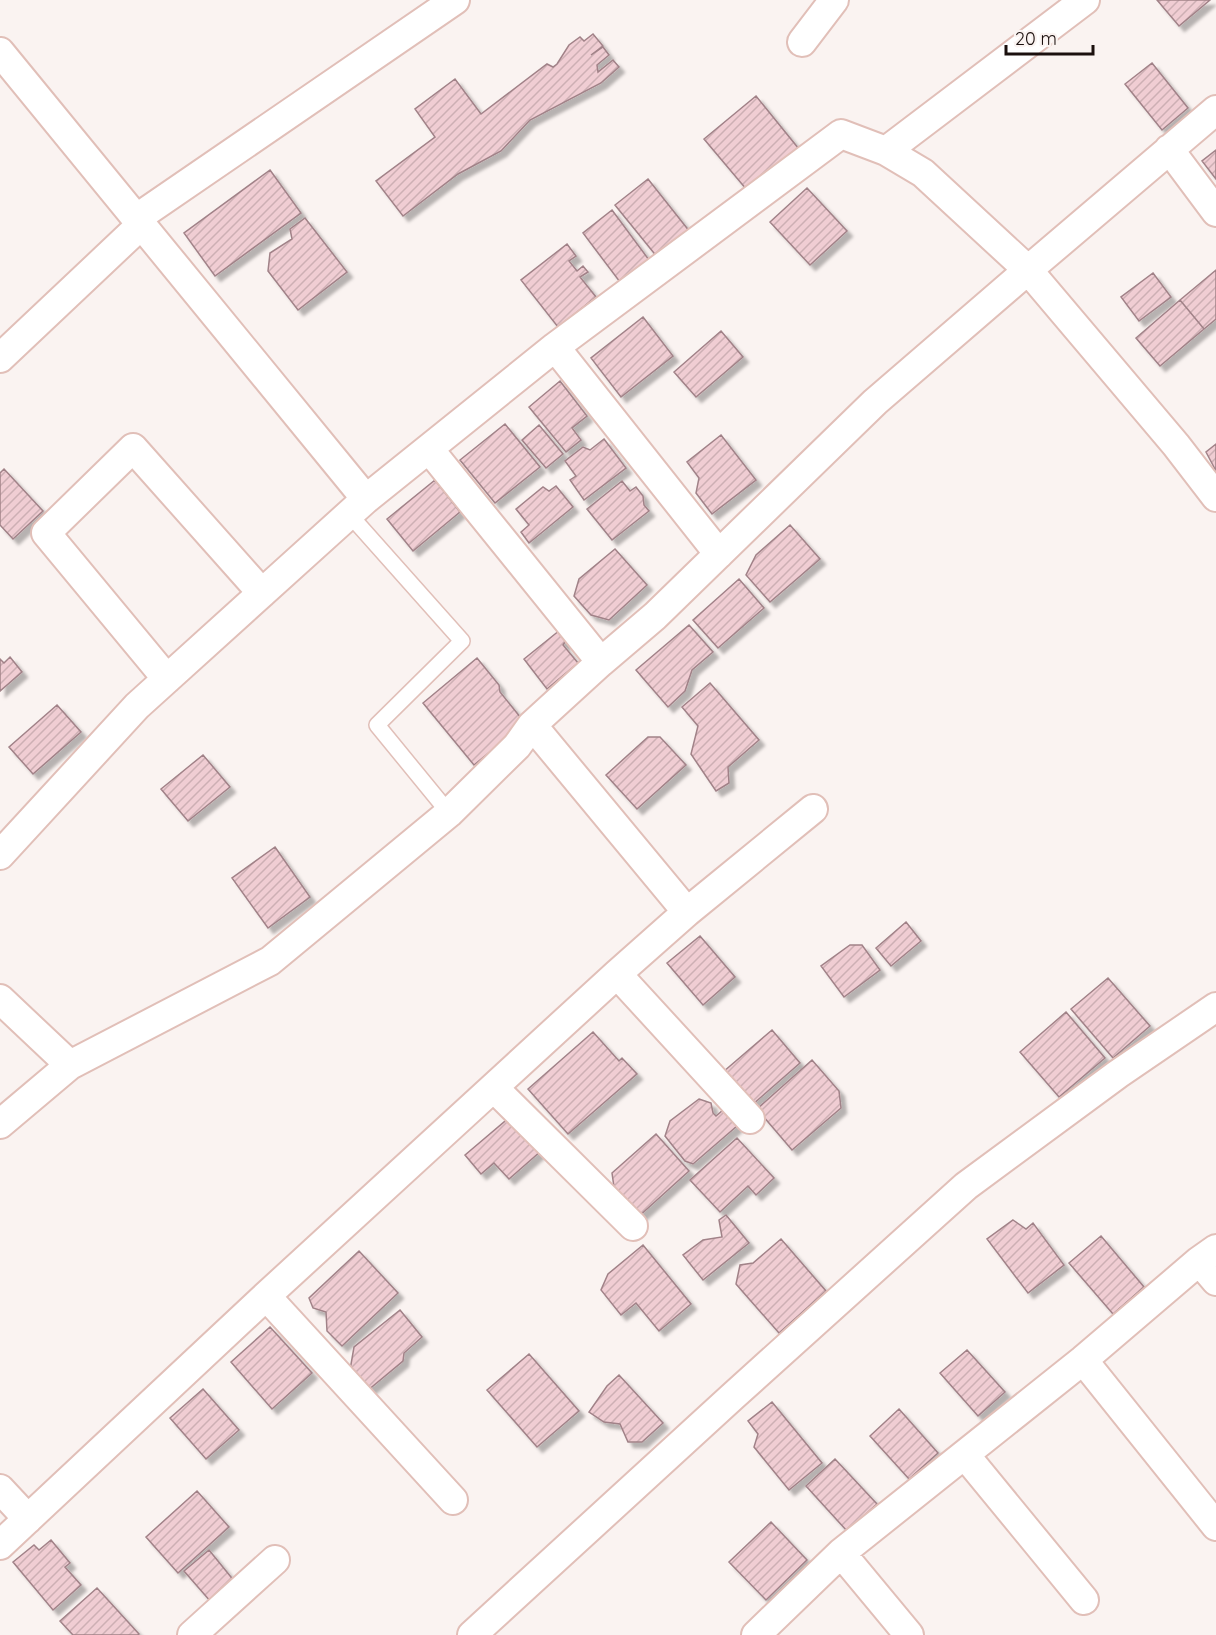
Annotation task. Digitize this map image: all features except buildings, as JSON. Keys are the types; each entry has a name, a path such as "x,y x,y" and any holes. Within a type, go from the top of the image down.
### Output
{"street":[{"path":"0,358 139,221 455,0"},
{"path":"802,42 834,0"},
{"path":"886,151 1085,0"},
{"path":"0,52 139,221 358,506"},
{"path":"0,1124 70,1065 270,961 449,813 518,746 532,725 655,616 875,402 1216,110"},
{"path":"0,855 137,706 358,506 555,347 841,134 886,151 923,173 1028,270 1176,445 1216,497"},
{"path":"1169,149 1216,212"},
{"path":"555,347 719,554"},
{"path":"167,679 46,533 133,448 262,592"},
{"path":"429,449 601,662"},
{"path":"532,725 687,912"},
{"path":"0,1545 266,1296 617,974 687,912 813,809"},
{"path":"617,974 750,1119"},
{"path":"0,999 70,1065"},
{"path":"472,1635 966,1186 1118,1074 1216,1007"},
{"path":"494,1088 633,1226"},
{"path":"756,1635 841,1553 1083,1360 1210,1264"},
{"path":"266,1296 453,1500"},
{"path":"1083,1360 1216,1526"},
{"path":"965,1455 1084,1600"},
{"path":"0,1488 28,1519"},
{"path":"841,1553 909,1635"},
{"path":"192,1635 275,1560"}],"lane":[{"path":"358,506 462,641 376,725 449,813"}]}
